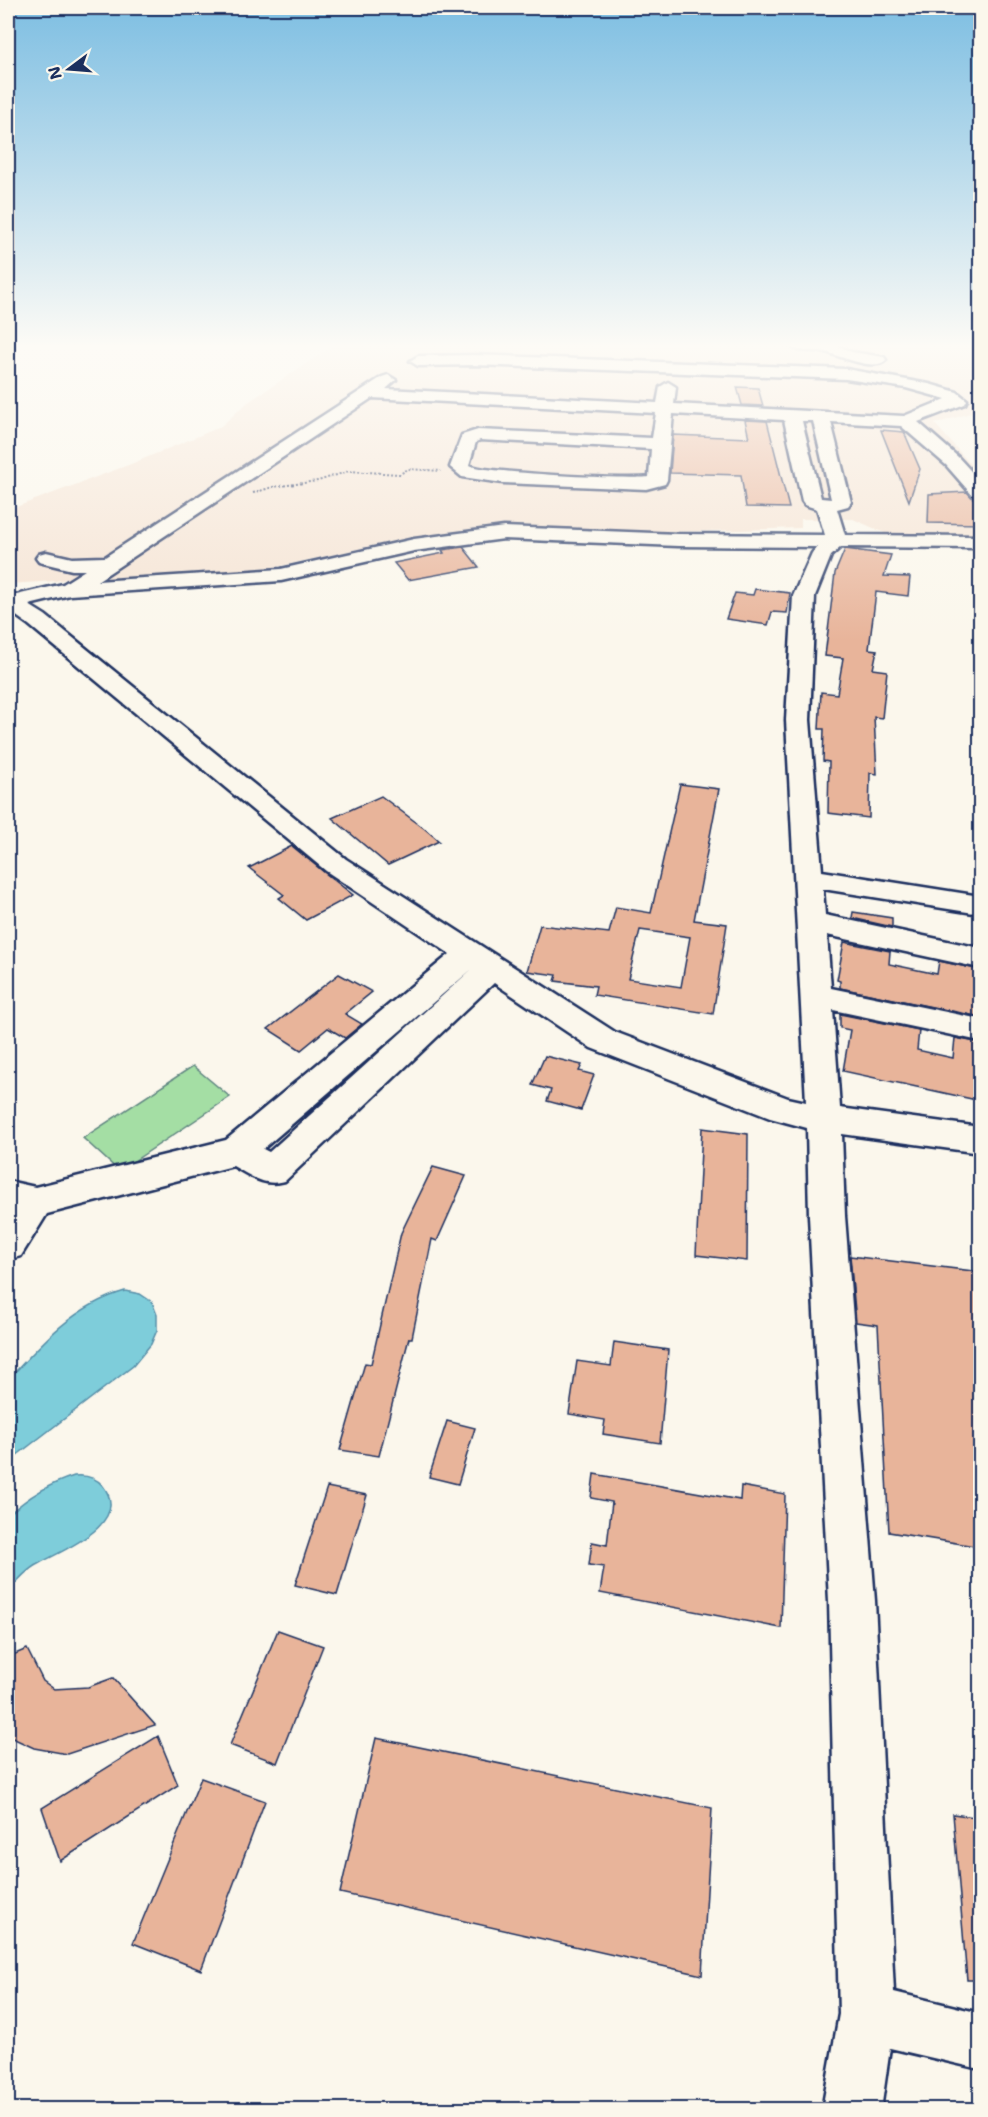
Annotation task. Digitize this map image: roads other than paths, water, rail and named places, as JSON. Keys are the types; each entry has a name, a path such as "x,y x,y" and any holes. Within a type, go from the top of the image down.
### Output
{"street":[{"path":"70,589 291,444"},
{"path":"466,444 459,467 469,473 503,477 646,483 658,480 660,444 656,444"},
{"path":"799,444 812,501 882,526 981,528"},
{"path":"825,444 841,502 826,506"},
{"path":"932,444 981,492"},
{"path":"800,448 826,449"},
{"path":"826,506 837,540"},
{"path":"10,602 70,589 281,575 414,545 504,533 678,540 981,542"},
{"path":"837,540 822,553 804,596 798,720 852,1601 867,2014 851,2109"},
{"path":"46,558 72,564 108,563"},
{"path":"10,602 336,865 603,1040 782,1108 824,1119 981,1140"},
{"path":"808,878 981,905"},
{"path":"811,922 981,958"},
{"path":"8,1245 21,1199 110,1185 237,1151 312,1088 394,1038 481,961"},
{"path":"816,996 981,1030"},
{"path":"237,1151 272,1172 342,1106 394,1038"},
{"path":"312,1088 342,1106"},
{"path":"867,2014 981,2040"}],"water":[{"path":"125,1291 140,1294 152,1302 157,1315 157,1330 151,1344 133,1366 8,1462 8,1380 60,1327 90,1306"},
{"path":"74,1476 90,1477 103,1486 110,1500 109,1512 90,1534 34,1567 22,1576 8,1592 8,1515 39,1492"}]}
